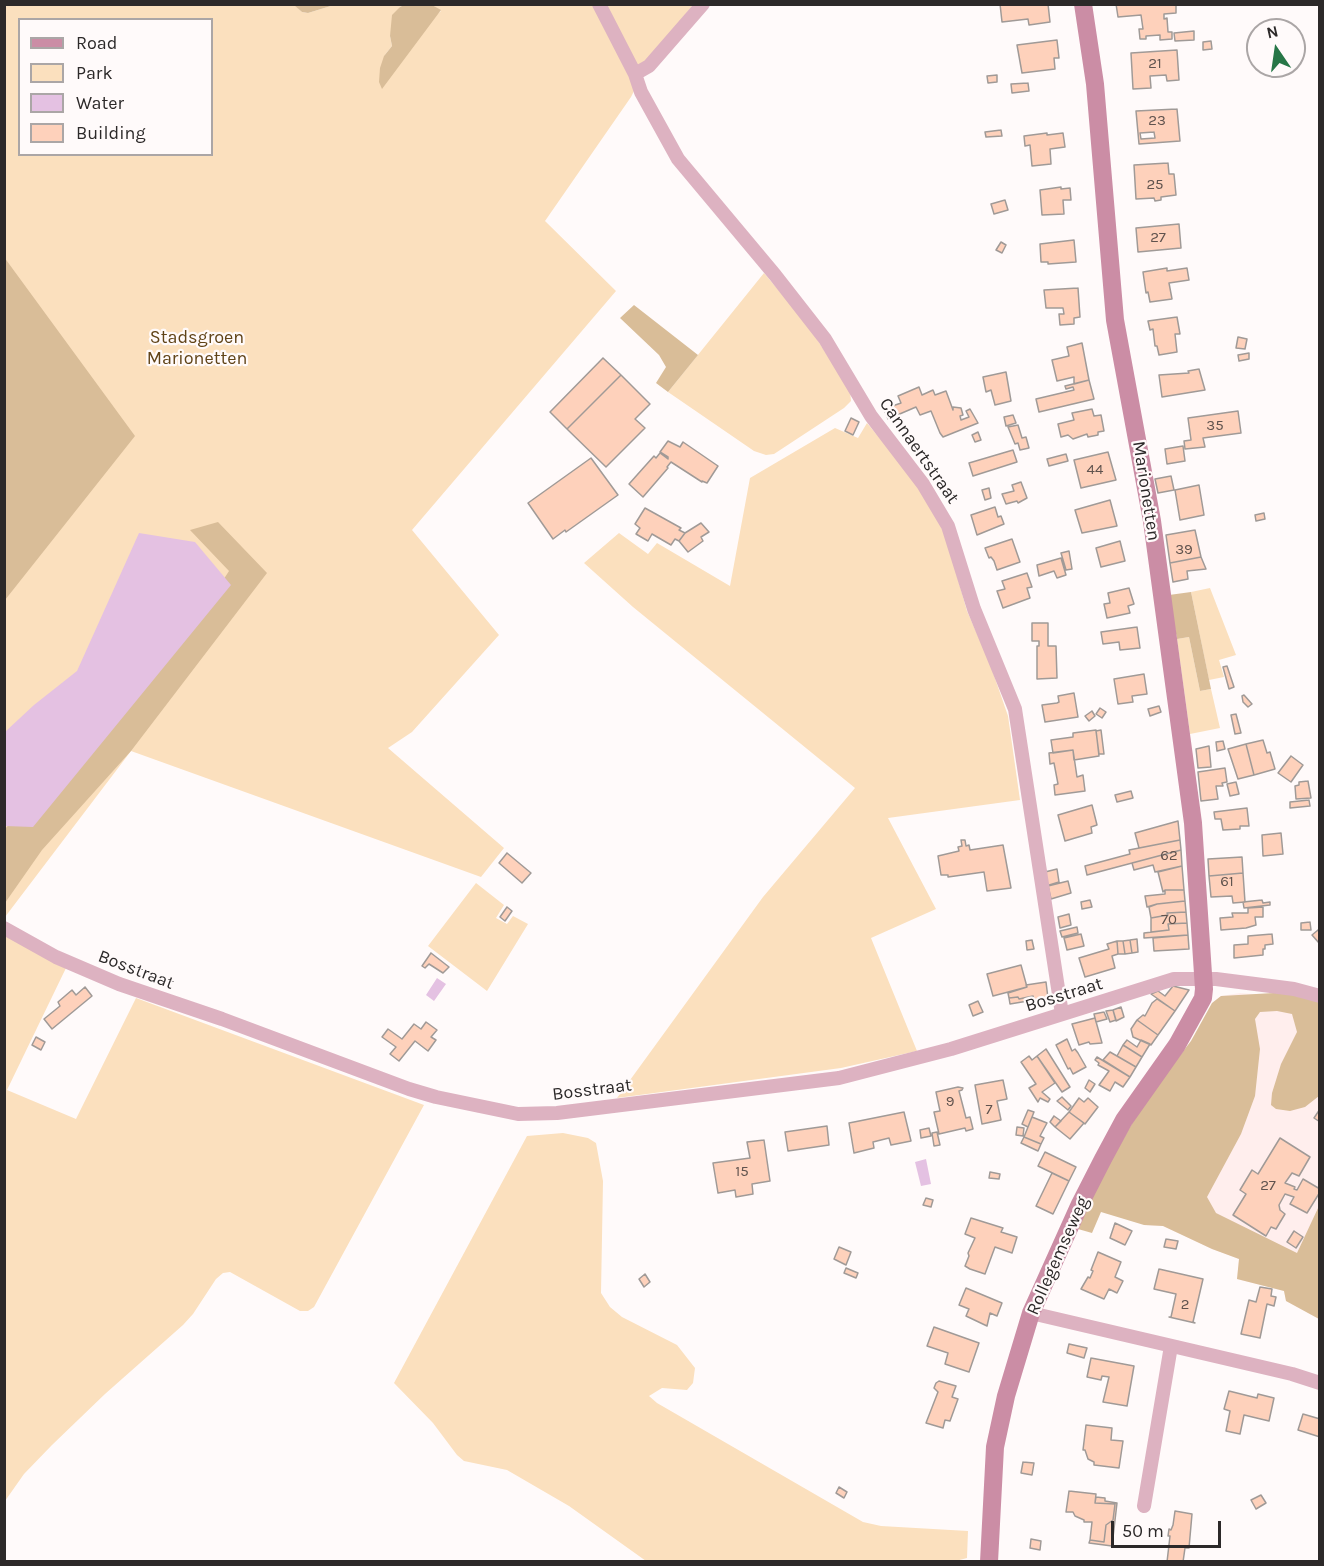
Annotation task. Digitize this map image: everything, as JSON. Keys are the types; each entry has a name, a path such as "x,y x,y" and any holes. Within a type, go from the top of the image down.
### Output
{"street":[{"name":"Cannaertstraat","path":"599,4 635,75 641,92 678,159 825,339 871,416 923,484 948,526 974,609 1015,709 1062,1014"},
{"path":"635,75 649,66 703,4"},
{"name":"Marionetten","path":"1083,4 1095,84 1115,320 1152,521 1190,802 1203,979"},
{"name":"Bosstraat","path":"4,928 56,957 119,984 409,1089 518,1114 557,1113 839,1078 942,1052 1174,979 1203,979 1294,989 1320,996"},
{"name":"Rollegemseweg","path":"989,1562 995,1447 1005,1396 1031,1314 1080,1204 1124,1120 1178,1045 1192,1021 1203,998 1203,979"},
{"path":"1031,1314 1292,1374 1320,1383"},
{"path":"1144,1506 1171,1346"}],"shaded area":[{"path":"406,4 432,5 441,10 382,89 379,82 380,68 384,56 392,46 390,36 392,15"},
{"path":"294,5 334,5 308,13 302,12"},
{"path":"4,257 135,436 5,600 4,600"},
{"path":"634,305 698,355 668,392 656,383 666,367 659,355 620,318"},
{"path":"218,522 267,573 131,751 42,850 5,903 5,829 218,588 229,571 190,530"},
{"path":"1191,592 1211,689 1200,691 1189,637 1177,639 1169,595"},
{"path":"1291,992 1319,999 1319,1096 1305,1107 1290,1111 1276,1109 1271,1105 1272,1093 1281,1064 1297,1032 1292,1014 1277,1011 1260,1012 1255,1019 1260,1049 1255,1096 1241,1134 1207,1197 1216,1213 1297,1253 1319,1206 1319,1319 1286,1301 1284,1291 1237,1279 1239,1259 1163,1226 1144,1225 1101,1212 1092,1233 1078,1229 1090,1196 1145,1101 1191,1041 1212,1003 1221,996"},
{"path":"1240,993 1319,999 1319,1319 1286,1301 1284,1291 1237,1279 1239,1259 1163,1226 1144,1225 1178,1059 1201,1026 1212,1003 1221,996"}],"green space":[{"name":"Stadsgroen Marionetten","path":"294,4 302,12 308,13 334,5 406,5 400,7 390,36 392,46 384,56 441,11 432,5 693,5 652,55 631,97 545,221 616,291 412,530 499,635 412,732 388,748 504,848 481,877 131,751 5,917 5,5"},
{"path":"764,273 808,325 850,391 851,401 774,454 766,455 754,451 668,392"},
{"path":"867,423 918,484 933,507 947,541 967,611 989,661 1008,716 1020,800 888,818 936,909 871,938 917,1051 841,1068 617,1098 763,897 855,788 633,607 584,563 619,533 648,554 657,543 730,586 750,478 835,428 858,438"},
{"path":"1210,588 1236,655 1219,660 1224,677 1209,680 1191,592"},
{"path":"1189,637 1200,691 1211,689 1220,728 1190,734 1177,639"},
{"path":"476,883 504,905 496,918 507,924 513,916 528,924 487,991 428,946"},
{"path":"5,933 66,968 7,1090 76,1119 136,998 424,1105 314,1307 308,1311 300,1311 230,1272 223,1273 216,1279 183,1325 105,1394 52,1445 24,1474 5,1501"},
{"path":"563,1133 588,1138 596,1143 603,1181 601,1293 610,1307 622,1317 677,1345 695,1368 693,1383 687,1390 662,1388 649,1396 657,1403 863,1522 881,1526 968,1531 967,1558 952,1562 646,1561 569,1506 507,1470 464,1461 457,1455 433,1423 394,1383 527,1136"}],"water":[{"path":"139,533 195,542 231,585 33,827 5,826 5,732 34,705 77,671"},
{"path":"437,978 446,984 434,1001 426,995"},
{"path":"926,1159 931,1184 921,1186 915,1162"}],"building":[{"path":"1000,4 1048,4 1050,22 1029,25 1028,19 1002,22"},
{"path":"1116,4 1176,4 1176,13 1164,14 1164,19 1167,18 1168,32 1172,32 1172,39 1160,40 1160,35 1140,39 1139,29 1143,29 1141,15 1118,17"},
{"path":"1194,31 1194,40 1175,41 1174,33"},
{"path":"1057,40 1059,58 1054,58 1055,69 1022,73 1017,45"},
{"path":"1211,41 1212,49 1203,50 1203,42"},
{"path":"1177,50 1179,80 1167,81 1166,75 1150,76 1151,88 1133,89 1131,53"},
{"path":"997,75 997,82 988,83 987,76"},
{"path":"1028,83 1029,91 1012,93 1011,84"},
{"path":"1177,109 1180,141 1139,144 1136,111","holes":["1154,132 1155,138 1141,139 1140,133"]},
{"path":"1001,130 1002,136 986,137 985,132"},
{"path":"1047,133 1047,135 1063,133 1065,147 1050,149 1051,164 1032,166 1030,145 1025,146 1024,136"},
{"path":"1168,163 1169,174 1174,174 1176,195 1161,197 1161,200 1155,201 1154,198 1136,199 1134,165"},
{"path":"1061,187 1061,189 1070,188 1071,200 1063,200 1064,214 1042,215 1040,190"},
{"path":"1005,200 1008,210 994,214 991,204"},
{"path":"1179,224 1181,248 1138,252 1136,228"},
{"path":"1074,240 1076,262 1048,264 1048,262 1041,262 1040,244"},
{"path":"1001,242 1006,245 1002,253 996,250"},
{"path":"1167,268 1167,271 1187,268 1189,280 1169,283 1172,299 1150,302 1148,292 1146,293 1143,272"},
{"path":"1078,288 1080,317 1074,318 1074,324 1060,325 1059,314 1064,314 1063,308 1046,308 1044,290"},
{"path":"1177,317 1180,334 1175,334 1177,352 1159,355 1157,346 1155,346 1153,329 1150,330 1148,321"},
{"path":"1238,337 1247,339 1245,349 1236,348"},
{"path":"1082,343 1089,380 1074,384 1074,377 1057,381 1052,360 1069,356 1067,347"},
{"path":"1249,353 1249,359 1239,361 1238,355"},
{"path":"603,358 621,375 567,429 550,412"},
{"path":"1199,369 1205,390 1162,397 1159,375 1189,373 1188,371"},
{"path":"1006,372 1011,401 995,405 991,390 986,392 983,377"},
{"path":"621,375 650,404 635,419 645,428 606,467 567,429"},
{"path":"1089,380 1094,399 1039,412 1036,399 1074,390 1073,387 1066,389 1065,386"},
{"path":"919,387 922,395 933,390 935,395 946,391 953,410 953,407 961,408 963,415 960,416 961,420 969,417 966,411 970,409 978,423 943,437 931,411 920,415 916,407 888,419 884,409 901,403 898,396"},
{"path":"1092,409 1094,416 1101,415 1104,431 1088,437 1087,434 1073,439 1068,435 1061,437 1058,424 1074,420 1072,413"},
{"path":"1238,411 1241,433 1203,438 1205,447 1185,449 1184,441 1191,440 1188,418"},
{"path":"1013,415 1016,423 1006,426 1004,417"},
{"path":"851,418 859,422 853,435 845,431"},
{"path":"1018,425 1022,438 1026,437 1029,448 1020,450 1018,443 1015,444 1008,427"},
{"path":"978,432 981,440 975,442 972,435"},
{"path":"668,441 680,447 683,442 718,466 707,483 671,462 643,497 629,484 654,456 656,458 660,453 668,459 660,452"},
{"path":"1183,446 1185,461 1167,464 1165,449"},
{"path":"1013,450 1017,462 973,476 969,463"},
{"path":"1108,452 1116,480 1081,488 1074,460"},
{"path":"1066,454 1068,461 1049,466 1047,459"},
{"path":"591,458 618,495 553,539 528,503"},
{"path":"1171,476 1174,490 1158,493 1155,479"},
{"path":"1021,482 1027,498 1018,503 1017,501 1006,504 1002,494 1014,491 1012,485"},
{"path":"1199,485 1204,515 1180,520 1175,490"},
{"path":"989,488 991,498 985,500 982,490"},
{"path":"1110,500 1117,526 1082,533 1075,510"},
{"path":"995,507 998,517 1001,516 1004,524 977,535 971,515"},
{"path":"645,508 681,528 679,530 685,533 679,541 675,539 671,545 652,534 648,541 636,534 640,528 635,524"},
{"path":"1264,513 1265,519 1256,521 1255,515"},
{"path":"701,523 709,532 701,537 703,541 688,552 679,541 685,533"},
{"path":"1195,530 1201,557 1170,563 1166,535"},
{"path":"1012,539 1020,562 997,570 985,548"},
{"path":"1120,541 1125,561 1101,567 1096,548"},
{"path":"1069,551 1072,569 1066,570 1061,553"},
{"path":"1201,557 1206,569 1187,571 1188,579 1173,582 1170,563"},
{"path":"1061,558 1066,575 1057,578 1054,571 1039,576 1037,565"},
{"path":"1027,573 1032,587 1027,588 1030,598 1003,608 997,591 1005,589 1002,581"},
{"path":"1129,588 1134,604 1128,606 1130,613 1107,618 1104,604 1110,603 1108,593"},
{"path":"1032,623 1048,623 1048,646 1056,646 1057,678 1037,679 1039,641 1032,641"},
{"path":"1137,627 1140,648 1120,650 1119,642 1103,644 1101,632"},
{"path":"1227,666 1234,687 1229,689 1223,667"},
{"path":"1144,674 1147,694 1132,696 1133,702 1118,704 1114,679"},
{"path":"1074,693 1078,717 1045,722 1042,705 1057,703 1059,702 1058,696"},
{"path":"1244,695 1252,704 1248,707 1243,702 1242,696"},
{"path":"1159,706 1161,712 1150,716 1148,709"},
{"path":"1100,708 1106,712 1102,718 1096,714"},
{"path":"1092,711 1095,716 1089,721 1085,716"},
{"path":"1236,714 1241,733 1235,734 1231,715"},
{"path":"1096,730 1099,756 1074,760 1073,750 1053,753 1051,740 1073,737 1073,733"},
{"path":"1101,730 1104,754 1099,754 1096,731"},
{"path":"1263,740 1267,753 1270,752 1275,769 1254,775 1246,744"},
{"path":"1223,741 1225,749 1217,751 1216,742"},
{"path":"1246,744 1254,775 1238,779 1228,749"},
{"path":"1209,746 1211,767 1198,768 1196,749"},
{"path":"1073,750 1077,777 1083,775 1085,791 1055,795 1054,785 1058,784 1054,763 1050,764 1049,753"},
{"path":"1291,756 1303,765 1291,782 1278,773"},
{"path":"1225,768 1227,782 1222,783 1223,786 1216,786 1218,799 1201,801 1198,772"},
{"path":"1308,781 1311,798 1296,799 1295,786 1299,785 1299,782"},
{"path":"1236,782 1239,794 1230,796 1227,784"},
{"path":"1131,791 1133,798 1117,802 1115,795"},
{"path":"1309,800 1310,806 1290,808 1290,802"},
{"path":"1092,805 1097,825 1091,827 1092,833 1065,841 1058,815"},
{"path":"1247,808 1249,826 1223,830 1221,819 1215,819 1214,812"},
{"path":"1178,821 1180,840 1139,848 1135,833"},
{"path":"1281,833 1283,854 1263,856 1262,835"},
{"path":"961,840 965,840 970,850 1003,845 1011,888 987,891 984,872 948,877 948,875 941,875 938,856 959,851 958,847 962,846"},
{"path":"1180,840 1181,850 1087,875 1085,866 1130,854 1129,850"},
{"path":"1181,850 1182,866 1155,872 1153,865 1134,870 1132,863"},
{"path":"507,853 531,873 522,883 499,863"},
{"path":"1242,857 1243,873 1209,876 1208,859"},
{"path":"1182,866 1184,890 1165,890 1163,892 1158,872"},
{"path":"1057,869 1059,882 1046,886 1045,872"},
{"path":"1243,873 1245,902 1233,903 1232,896 1211,897 1209,876"},
{"path":"1068,881 1071,893 1051,899 1048,886"},
{"path":"1165,890 1184,890 1185,901 1147,907 1145,896 1165,894"},
{"path":"1090,900 1092,907 1082,909 1081,902"},
{"path":"1262,900 1263,903 1270,902 1270,905 1244,908 1243,902"},
{"path":"1185,901 1186,912 1167,913 1168,915 1151,918 1149,907"},
{"path":"507,907 512,911 505,921 500,917"},
{"path":"1263,907 1263,917 1255,917 1256,925 1221,930 1220,918 1233,917 1232,913 1248,913 1248,908"},
{"path":"1186,912 1187,923 1168,924 1169,930 1151,932 1151,918 1168,915 1167,913"},
{"path":"1069,914 1071,925 1060,928 1058,917"},
{"path":"1310,922 1311,930 1301,930 1301,923"},
{"path":"1187,923 1188,935 1144,938 1144,933 1169,930 1168,924"},
{"path":"1077,927 1078,933 1062,937 1060,931"},
{"path":"1318,930 1320,933 1319,943 1312,935"},
{"path":"1081,934 1084,946 1067,950 1064,938"},
{"path":"1272,934 1273,944 1265,945 1263,955 1234,958 1234,945 1248,944 1248,936"},
{"path":"1188,935 1189,949 1154,951 1153,938"},
{"path":"1137,939 1138,952 1132,953 1130,940"},
{"path":"1032,940 1034,949 1027,950 1026,941"},
{"path":"1130,940 1132,953 1125,954 1123,941"},
{"path":"1117,941 1123,941 1125,954 1118,954"},
{"path":"1117,941 1118,954 1112,956 1115,968 1085,977 1079,958 1109,949 1107,944"},
{"path":"431,953 449,967 443,973 429,964 425,968 422,966"},
{"path":"1021,965 1027,987 993,996 987,974"},
{"path":"1046,982 1048,998 1034,1000 1033,996 1019,999 1018,997 1009,998 1008,993 1027,987 1026,985"},
{"path":"1173,986 1189,990 1175,1011 1151,994 1158,991 1165,996"},
{"path":"85,987 92,996 52,1029 44,1019 60,1006 58,1002 72,990 76,995"},
{"path":"1033,996 1034,1000 1010,1004 1009,998 1018,997 1019,999"},
{"path":"1157,999 1175,1011 1158,1035 1137,1020 1145,1016"},
{"path":"978,1001 983,1012 973,1016 969,1005"},
{"path":"1121,1007 1124,1017 1116,1021 1113,1010"},
{"path":"1113,1010 1116,1020 1110,1022 1106,1011"},
{"path":"1104,1012 1107,1019 1096,1022 1094,1014"},
{"path":"1095,1018 1102,1043 1090,1044 1089,1042 1079,1045 1072,1024"},
{"path":"1137,1020 1158,1035 1151,1045 1133,1037 1131,1029"},
{"path":"426,1022 437,1030 431,1037 436,1040 428,1051 415,1041 399,1061 390,1054 396,1047 382,1037 388,1029 402,1039 414,1024 421,1029"},
{"path":"36,1037 45,1042 41,1050 32,1045"},
{"path":"1067,1039 1072,1051 1075,1049 1086,1067 1073,1074 1056,1045"},
{"path":"1127,1040 1137,1047 1141,1040 1150,1044 1142,1057 1123,1045"},
{"path":"1123,1045 1142,1057 1136,1067 1117,1056"},
{"path":"1046,1049 1070,1087 1062,1092 1037,1056"},
{"path":"1110,1052 1136,1067 1130,1077 1103,1060"},
{"path":"1029,1056 1032,1060 1037,1056 1055,1083 1042,1092 1050,1099 1048,1102 1040,1098 1038,1102 1029,1088 1036,1084 1021,1062"},
{"path":"1097,1057 1130,1077 1123,1087 1115,1082 1110,1091 1099,1085 1109,1071 1098,1065 1099,1063 1095,1060"},
{"path":"1003,1080 1007,1099 997,1101 1001,1120 982,1124 975,1085"},
{"path":"1089,1080 1095,1084 1090,1092 1085,1088"},
{"path":"963,1088 959,1091 966,1118 970,1117 973,1129 966,1131 965,1128 939,1134 934,1112 940,1111 936,1092"},
{"path":"1062,1097 1071,1106 1068,1110 1057,1101"},
{"path":"1079,1098 1084,1102 1088,1098 1098,1107 1085,1124 1069,1112"},
{"path":"1320,1109 1320,1122 1314,1118"},
{"path":"1028,1110 1034,1112 1028,1127 1022,1124"},
{"path":"904,1112 911,1141 891,1145 889,1138 873,1142 874,1148 854,1153 849,1123"},
{"path":"1069,1112 1084,1123 1070,1139 1055,1127"},
{"path":"1054,1116 1061,1121 1055,1127 1050,1122"},
{"path":"1032,1117 1047,1123 1040,1136 1044,1138 1041,1144 1024,1137"},
{"path":"827,1126 829,1145 788,1151 785,1132"},
{"path":"1017,1127 1024,1128 1023,1136 1016,1135"},
{"path":"929,1128 931,1136 921,1138 920,1130"},
{"path":"937,1132 940,1145 934,1146 932,1133"},
{"path":"1024,1137 1041,1144 1038,1151 1021,1143"},
{"path":"1280,1138 1310,1157 1299,1176 1292,1173 1285,1183 1297,1190 1303,1179 1320,1189 1320,1192 1307,1213 1290,1204 1294,1197 1285,1194 1279,1205 1280,1210 1285,1214 1276,1229 1271,1227 1266,1236 1233,1215 1246,1194 1240,1190 1252,1170 1258,1174"},
{"path":"764,1140 770,1181 752,1184 753,1194 736,1197 735,1190 718,1193 713,1163 750,1158 747,1142"},
{"path":"1045,1152 1076,1167 1069,1181 1038,1166"},
{"path":"990,1172 1000,1174 999,1179 989,1178"},
{"path":"1052,1173 1069,1181 1053,1214 1036,1206"},
{"path":"926,1198 933,1200 931,1207 923,1205"},
{"path":"971,1218 1003,1228 1001,1232 1017,1237 1012,1253 995,1247 985,1274 965,1266 975,1238 965,1234"},
{"path":"1115,1223 1132,1231 1125,1245 1110,1238"},
{"path":"1294,1231 1303,1237 1296,1248 1287,1242"},
{"path":"1166,1239 1178,1241 1176,1249 1164,1247"},
{"path":"839,1247 851,1252 846,1265 834,1259"},
{"path":"1098,1252 1121,1262 1115,1277 1123,1281 1117,1293 1109,1289 1104,1299 1081,1289 1088,1277 1090,1278"},
{"path":"846,1268 858,1273 856,1278 844,1273"},
{"path":"1159,1269 1203,1279 1193,1322 1195,1323 1169,1317 1171,1317 1176,1294 1154,1289"},
{"path":"645,1274 650,1282 644,1287 639,1279"},
{"path":"1260,1287 1272,1289 1271,1296 1276,1297 1274,1306 1267,1304 1260,1338 1241,1334 1249,1300 1256,1302"},
{"path":"966,1288 1002,1303 997,1316 990,1313 987,1326 966,1316 969,1309 959,1305"},
{"path":"934,1327 979,1343 969,1372 945,1364 948,1353 927,1346"},
{"path":"1069,1344 1087,1348 1084,1358 1067,1353"},
{"path":"1091,1358 1134,1366 1127,1406 1103,1402 1109,1377 1102,1376 1101,1380 1087,1377"},
{"path":"939,1381 956,1386 952,1397 958,1399 950,1421 945,1420 943,1428 926,1423 938,1392 934,1388"},
{"path":"1229,1391 1257,1398 1258,1394 1274,1398 1269,1421 1244,1415 1240,1434 1226,1431 1230,1411 1224,1409"},
{"path":"1303,1414 1320,1419 1320,1437 1298,1430"},
{"path":"1086,1425 1112,1428 1111,1440 1123,1441 1119,1468 1094,1465 1094,1462 1088,1459 1083,1450"},
{"path":"1023,1462 1034,1463 1032,1475 1021,1473"},
{"path":"839,1487 847,1492 844,1498 836,1493"},
{"path":"1069,1491 1096,1494 1095,1503 1115,1504 1113,1520 1106,1525 1104,1542 1090,1540 1092,1522 1084,1522 1073,1512 1066,1512"},
{"path":"1261,1495 1266,1503 1256,1509 1251,1500"},
{"path":"1096,1497 1117,1503 1112,1546 1089,1543 1090,1540 1104,1542 1106,1525 1113,1520 1115,1504 1095,1503"},
{"path":"1175,1511 1192,1514 1189,1548 1185,1548 1183,1562 1167,1562 1169,1529 1171,1530 1173,1525"},
{"path":"1031,1539 1041,1541 1040,1550 1030,1548"}]}
